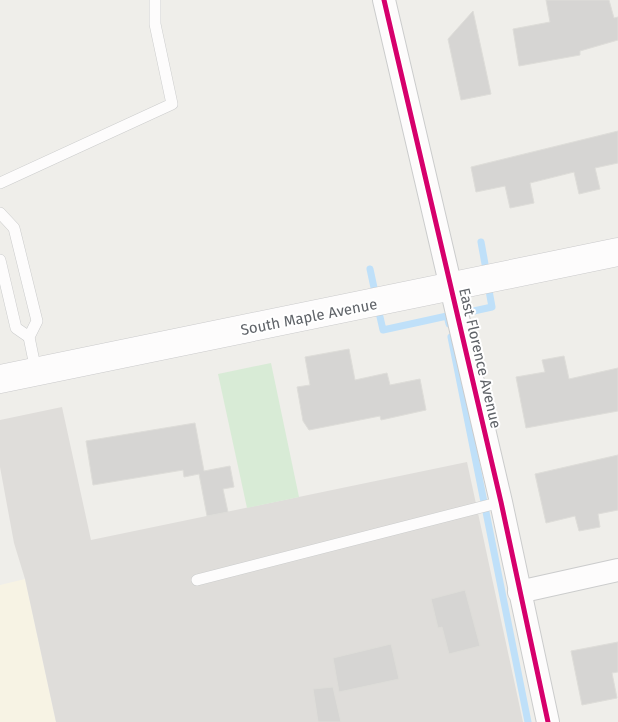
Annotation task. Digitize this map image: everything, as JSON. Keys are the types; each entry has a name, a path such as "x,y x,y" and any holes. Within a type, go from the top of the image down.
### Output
{"main road":[{"name":"South Maple Avenue","path":"0,379 451,288 618,252"}],"street":[{"name":"East Florence Avenue","path":"384,0 501,502 548,722"},
{"path":"519,592 618,570"}],"lane":[{"path":"0,183 172,104 155,24 155,0"},
{"path":"0,215 14,228 37,321 29,337 36,371"},
{"path":"0,260 16,328 29,337"},
{"path":"196,580 501,502"}],"shaded area":[{"path":"62,407 91,540 467,462 523,722 56,722 25,579 14,543 0,467 0,420"},
{"path":"25,579 56,722 0,722 0,585"}],"green space":[{"path":"271,363 299,497 247,508 218,374"}],"building":[{"path":"546,0 609,0 614,18 618,17 618,40 580,51 580,55 519,66 513,29 550,22"},
{"path":"473,11 491,94 461,100 448,39"},
{"path":"618,131 618,163 595,168 600,189 579,194 574,172 530,183 534,203 510,208 505,186 476,192 471,167"},
{"path":"349,349 355,380 387,373 390,385 420,379 426,410 381,420 380,416 309,430 303,421 297,387 310,385 305,357"},
{"path":"564,356 569,379 618,368 618,411 526,428 516,377 545,372 542,360"},
{"path":"195,423 204,471 230,466 234,487 223,489 228,512 207,516 199,474 184,477 183,470 93,485 86,441"},
{"path":"618,455 618,510 598,514 600,527 579,531 575,516 546,523 535,474"},
{"path":"465,590 480,646 449,654 442,627 438,628 431,599"},
{"path":"618,642 618,672 612,673 617,698 582,705 571,651"},
{"path":"391,644 399,679 339,692 333,658"},
{"path":"333,687 341,722 318,722 313,689"}],"waterway":[{"path":"481,242 487,275"},
{"path":"370,269 376,297"},
{"path":"460,314 492,307 488,285"},
{"path":"378,308 383,330 447,316 449,324"},
{"path":"451,337 528,722"}],"cycle path":[{"path":"384,0 501,502 548,722"}]}
